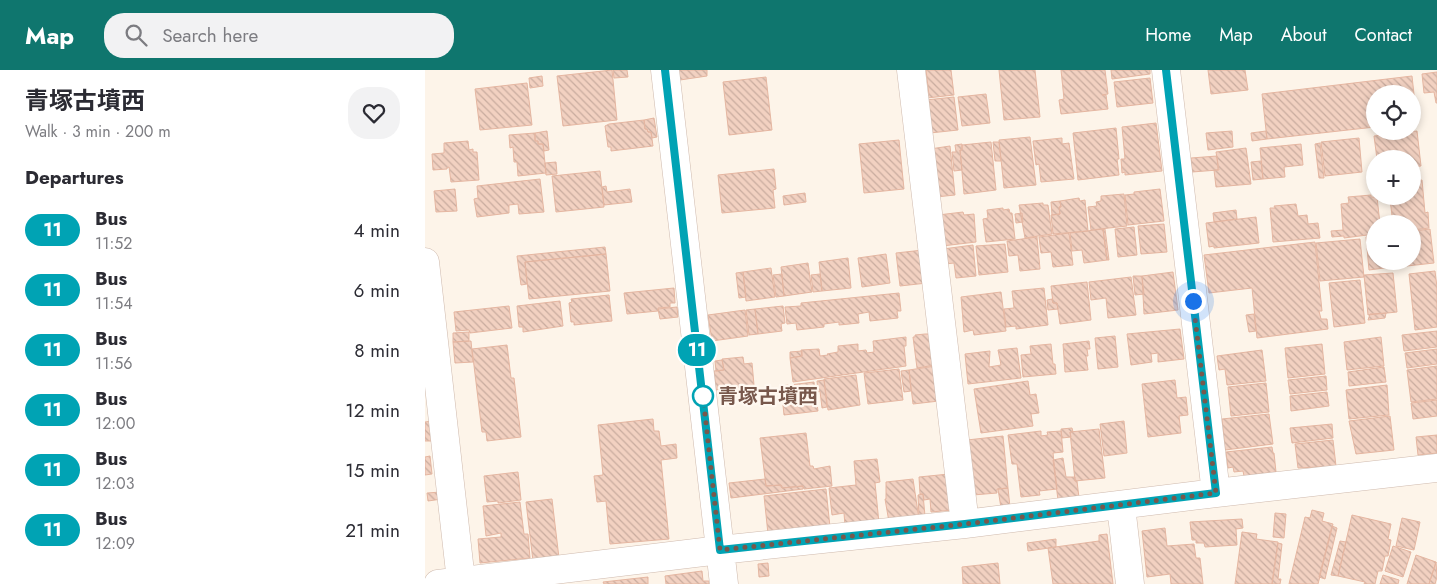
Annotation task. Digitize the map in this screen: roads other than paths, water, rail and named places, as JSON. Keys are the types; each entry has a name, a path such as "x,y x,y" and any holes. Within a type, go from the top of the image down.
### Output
{"street":[{"path":"665,70 724,584"},
{"path":"911,70 965,524"},
{"path":"1166,70 1216,493"},
{"path":"425,262 449,583 1437,468"},
{"path":"1121,506 1129,584"}],"place":[{"name":"青塚古墳西","path":"703,396"}]}
